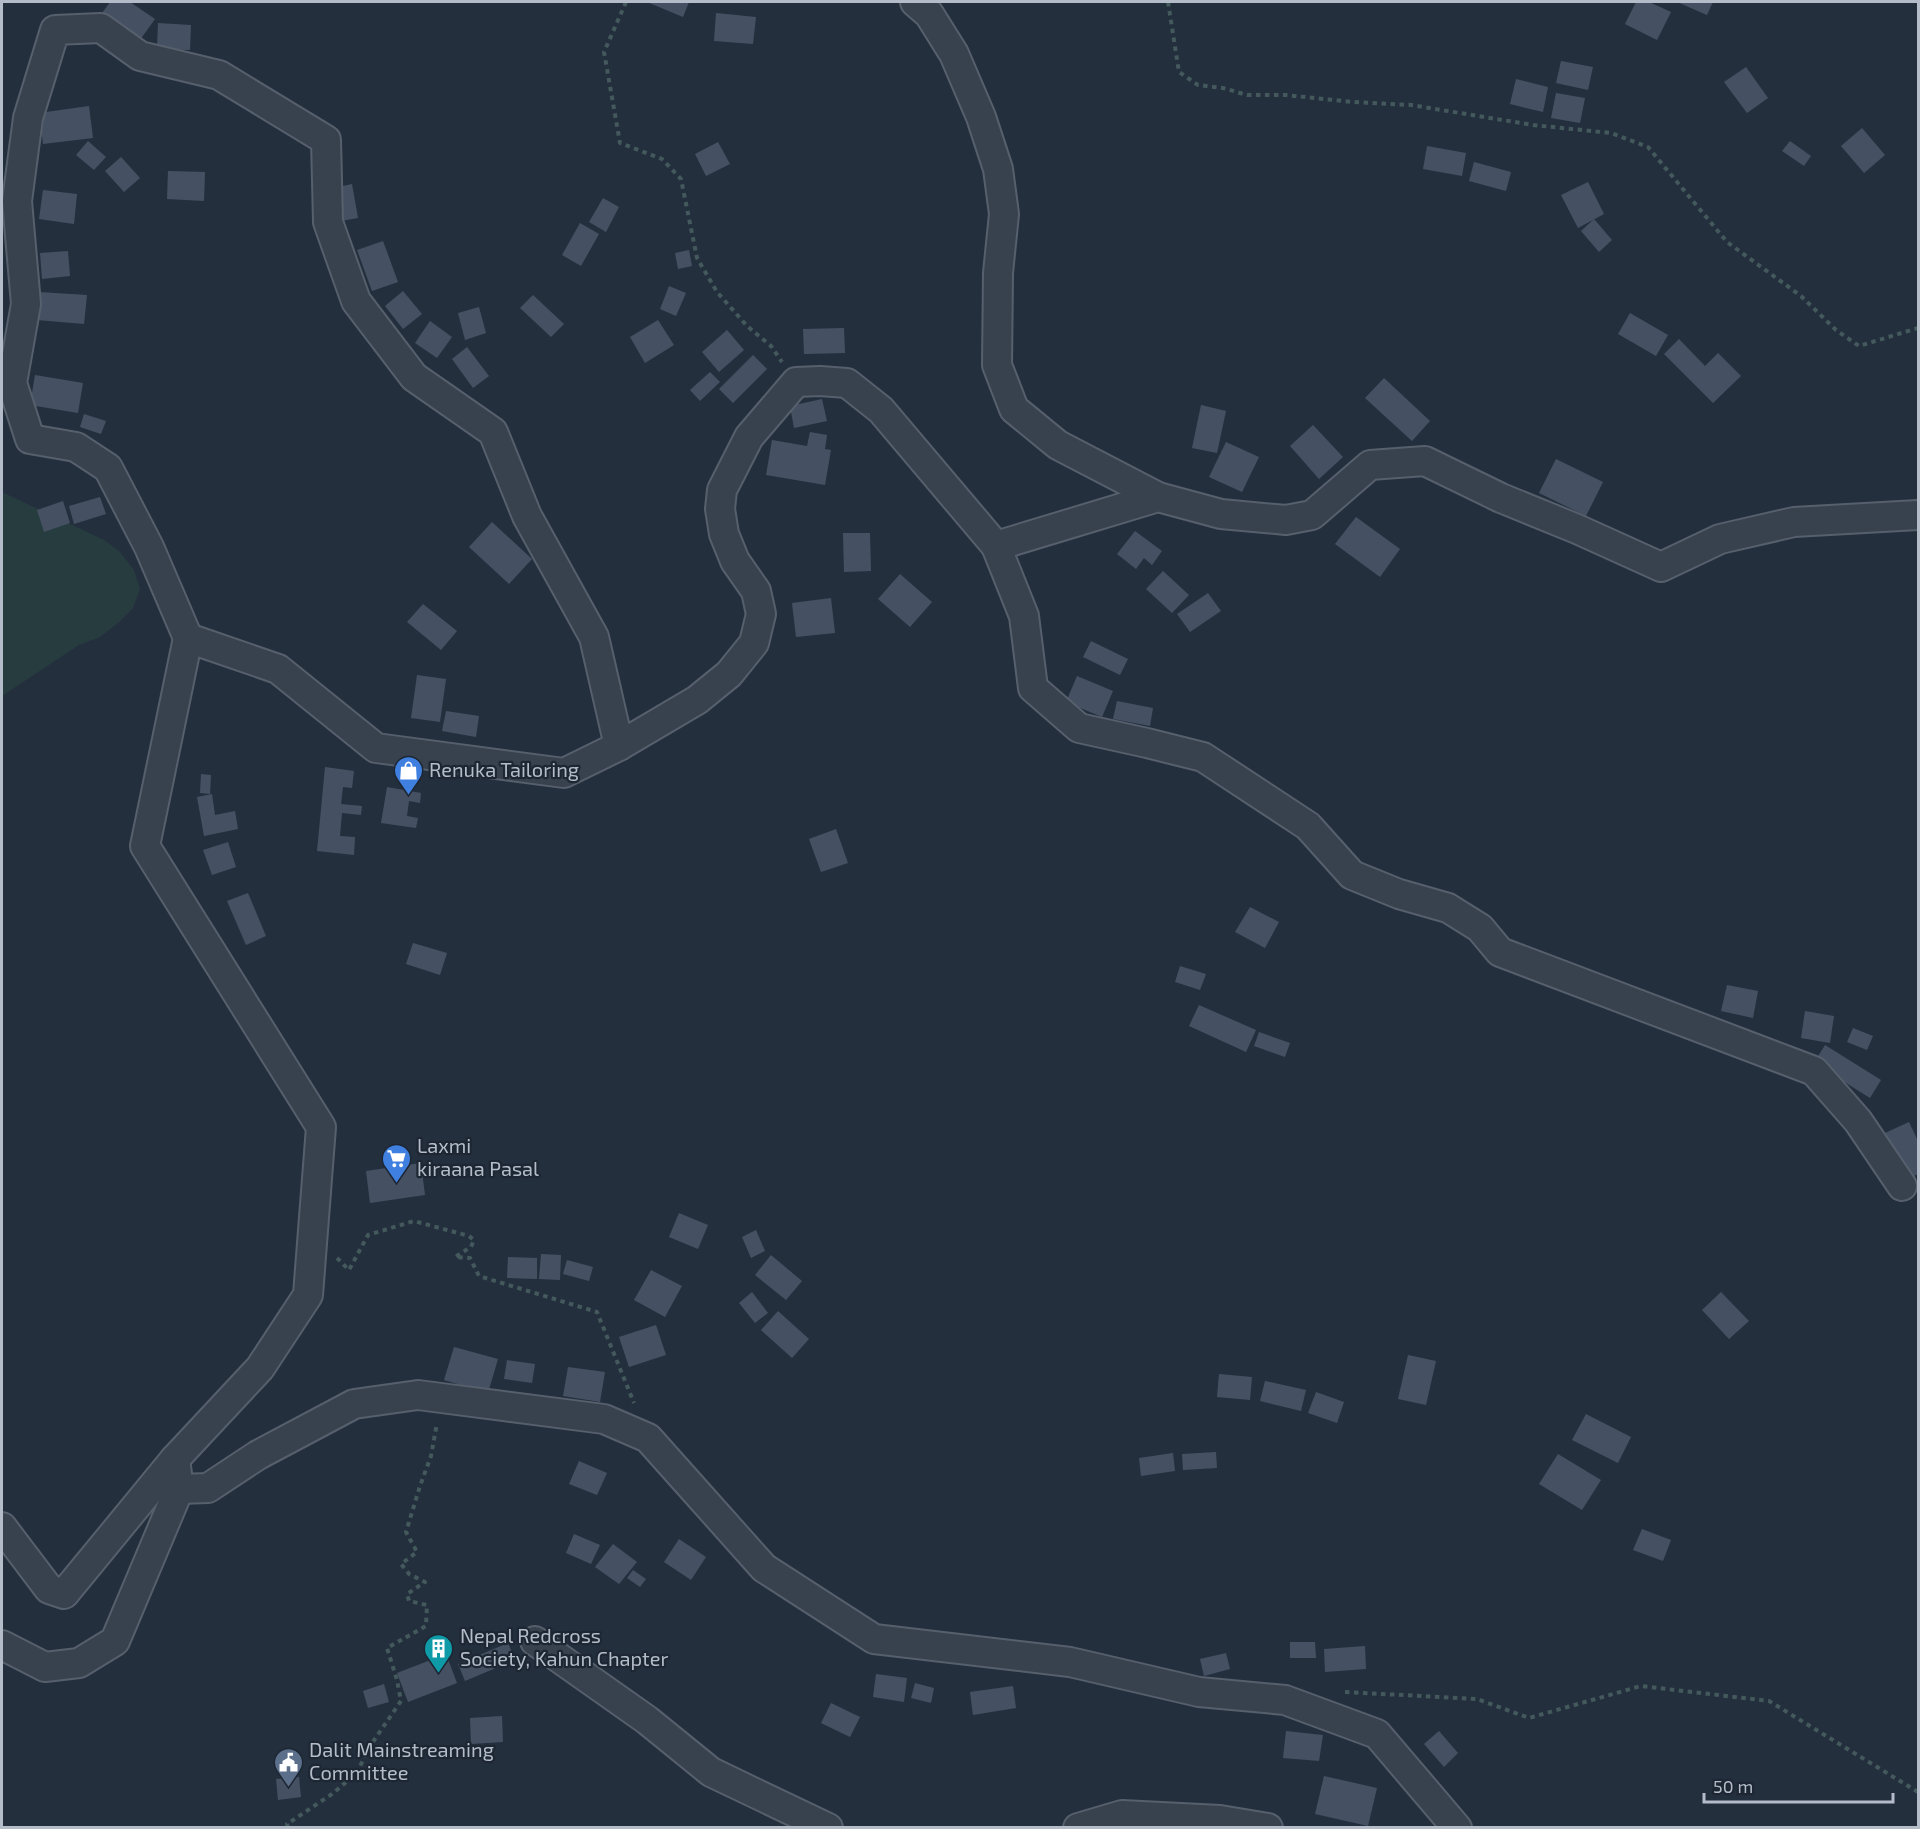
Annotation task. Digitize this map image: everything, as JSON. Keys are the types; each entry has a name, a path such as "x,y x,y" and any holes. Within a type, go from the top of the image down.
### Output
{"street":[{"path":"915,2 929,14 954,54 981,117 998,169 1004,214 998,273 997,365 1014,409 1058,445 1158,497 1221,514 1286,520 1312,515 1370,465 1425,461 1501,498 1661,567 1720,540 1794,522 1918,515"},
{"path":"2,1527 49,1589 64,1594 175,1459 261,1368 308,1294 321,1127 145,846 188,638 149,548 108,468 76,447 30,439 12,383 26,304 17,201 28,118 55,30 101,28 140,56 219,75 326,140 328,222 356,301 414,377 492,432 527,516 594,637 619,746"},
{"path":"188,638 278,669 376,747 564,773 619,746 697,700 729,674 754,643 761,614 756,591 735,561 724,534 720,509 722,490 749,437 796,382 847,382 880,410 996,546 1024,616 1033,688 1079,728 1147,742 1203,757 1308,826 1352,875 1399,894 1448,908 1480,928 1500,952 1814,1071 1858,1121 1902,1186"},
{"path":"996,546 1158,497"},
{"path":"179,1490 208,1488 258,1455 354,1404 418,1395 604,1419 648,1438 764,1568 874,1639 1070,1662 1198,1692 1285,1700 1377,1734 1456,1827"},
{"path":"2,1645 45,1667 79,1664 114,1641 179,1490 175,1459"},
{"path":"535,1641 647,1720 711,1772 828,1827"},
{"path":"1078,1827 1122,1815 1220,1820 1268,1827"}],"path":[{"path":"626,2 603,52 620,144 662,159 681,179 697,258 717,292 747,326 771,346 796,382"},
{"path":"1168,2 1179,72 1198,85 1223,88 1247,95 1285,95 1411,105 1533,125 1611,133 1648,147 1727,242 1802,296 1836,330 1859,346 1918,328"},
{"path":"314,1234 349,1270 368,1235 414,1221 469,1236 474,1240 471,1247 455,1257 470,1258 479,1276 597,1312 648,1438"},
{"path":"288,1827 287,1824 332,1794 357,1773 368,1749 401,1701 387,1648 426,1626 428,1605 409,1601 407,1594 425,1582 410,1574 401,1564 417,1552 406,1532 431,1456 442,1398"},
{"path":"1339,1692 1477,1699 1529,1718 1641,1686 1769,1701 1918,1792"}],"green space":[{"path":"2,492 104,540 120,552 134,570 140,589 133,608 100,637 79,645 2,696"}],"building":[{"path":"110,2 130,2 155,19 140,40 102,13"},
{"path":"647,2 689,2 683,17"},
{"path":"1636,2 1649,2 1671,12 1657,40 1625,24"},
{"path":"1677,2 1713,2 1707,15"},
{"path":"716,13 756,17 753,44 714,41"},
{"path":"158,23 191,25 190,50 157,49"},
{"path":"1561,61 1593,67 1588,90 1556,83"},
{"path":"1746,67 1768,98 1747,113 1724,82"},
{"path":"1516,79 1548,87 1543,112 1510,104"},
{"path":"1556,93 1585,98 1580,123 1551,118"},
{"path":"89,106 93,138 43,144 39,113"},
{"path":"1862,128 1885,155 1864,173 1841,146"},
{"path":"88,141 106,157 94,170 76,155"},
{"path":"1790,141 1811,156 1804,166 1782,151"},
{"path":"718,142 730,164 706,176 695,154"},
{"path":"1427,146 1466,153 1462,176 1423,169"},
{"path":"121,157 140,178 124,192 105,171"},
{"path":"1474,162 1511,172 1506,191 1469,181"},
{"path":"168,171 205,172 204,201 167,199"},
{"path":"1588,182 1604,214 1578,228 1561,195"},
{"path":"352,184 358,218 341,221 334,188"},
{"path":"43,190 77,194 74,224 39,219"},
{"path":"603,198 619,207 606,232 589,222"},
{"path":"1594,219 1612,240 1599,252 1581,231"},
{"path":"580,223 599,234 581,266 562,255"},
{"path":"383,241 398,282 372,291 357,250"},
{"path":"689,250 692,266 678,269 675,253"},
{"path":"68,251 70,276 42,279 40,253"},
{"path":"669,286 686,293 676,316 660,309"},
{"path":"403,291 422,314 403,329 385,306"},
{"path":"39,292 87,295 84,324 37,320"},
{"path":"533,295 564,324 551,337 520,308"},
{"path":"479,307 486,333 465,340 458,313"},
{"path":"1630,313 1668,335 1656,356 1618,334"},
{"path":"658,320 674,345 645,363 630,337"},
{"path":"430,321 452,337 437,358 415,343"},
{"path":"844,328 845,353 804,354 803,329"},
{"path":"727,330 744,350 719,372 702,352"},
{"path":"1679,339 1705,366 1718,353 1741,376 1713,403 1664,354"},
{"path":"467,347 489,376 473,388 452,359"},
{"path":"753,355 767,369 733,403 719,389"},
{"path":"710,372 720,382 700,401 690,390"},
{"path":"35,375 83,383 78,413 30,405"},
{"path":"1384,378 1430,421 1412,441 1365,398"},
{"path":"822,399 827,421 794,428 790,406"},
{"path":"1201,405 1226,411 1217,453 1192,448"},
{"path":"84,414 106,421 101,434 80,427"},
{"path":"1313,425 1343,457 1319,479 1290,446"},
{"path":"810,432 827,435 825,449 831,450 825,485 766,475 772,440 807,446"},
{"path":"1226,442 1259,457 1242,492 1209,477"},
{"path":"1556,459 1603,482 1586,516 1539,493"},
{"path":"100,497 106,514 74,524 69,506"},
{"path":"63,501 70,523 44,532 37,510"},
{"path":"1356,517 1400,549 1380,577 1335,544"},
{"path":"492,522 532,559 509,584 469,547"},
{"path":"1135,531 1162,551 1152,565 1144,558 1136,569 1117,554"},
{"path":"843,533 870,533 871,571 844,572"},
{"path":"1163,571 1189,595 1172,613 1146,589"},
{"path":"900,574 932,602 910,627 878,599"},
{"path":"1208,593 1221,611 1190,632 1177,614"},
{"path":"831,598 835,633 796,637 792,603"},
{"path":"423,604 457,631 441,650 407,622"},
{"path":"1091,641 1128,659 1120,675 1083,657"},
{"path":"417,675 446,679 440,722 411,718"},
{"path":"1077,676 1113,691 1102,717 1066,702"},
{"path":"1117,701 1153,708 1150,726 1113,719"},
{"path":"446,711 479,716 476,737 442,731"},
{"path":"325,767 354,771 352,788 343,787 341,804 362,806 361,815 342,813 340,836 355,837 354,855 317,851"},
{"path":"201,774 211,775 210,794 200,793"},
{"path":"387,787 421,793 420,803 409,801 407,816 418,818 416,828 381,823"},
{"path":"212,794 215,815 235,811 238,829 204,836 197,797"},
{"path":"836,829 848,863 821,872 809,839"},
{"path":"228,842 236,867 212,875 203,850"},
{"path":"248,893 266,936 246,945 227,901"},
{"path":"1250,907 1279,922 1265,948 1235,932"},
{"path":"413,943 447,953 440,975 406,964"},
{"path":"1180,966 1206,974 1200,990 1175,982"},
{"path":"1727,985 1758,991 1753,1018 1721,1011"},
{"path":"1199,1005 1256,1030 1246,1052 1189,1026"},
{"path":"1805,1011 1834,1016 1830,1043 1801,1038"},
{"path":"1853,1028 1873,1036 1867,1050 1847,1042"},
{"path":"1259,1032 1290,1043 1285,1057 1254,1046"},
{"path":"1825,1045 1881,1080 1870,1098 1814,1063"},
{"path":"1909,1122 1918,1141 1918,1174 1906,1180 1885,1133"},
{"name":"Laxmi kiraana Pasal","path":"421,1163 425,1195 370,1203 366,1171"},
{"path":"679,1213 708,1225 698,1249 669,1237"},
{"path":"756,1230 765,1251 751,1258 742,1237"},
{"path":"541,1254 561,1255 560,1280 539,1279"},
{"path":"771,1255 802,1281 786,1300 755,1275"},
{"path":"508,1257 537,1258 537,1279 507,1278"},
{"path":"567,1260 593,1267 589,1281 563,1274"},
{"path":"651,1270 682,1286 665,1317 634,1300"},
{"path":"752,1292 768,1313 755,1323 739,1303"},
{"path":"1721,1292 1749,1321 1729,1339 1702,1310"},
{"path":"778,1311 809,1339 792,1358 761,1330"},
{"path":"656,1325 666,1355 629,1367 619,1337"},
{"path":"454,1347 498,1359 488,1393 444,1380"},
{"path":"1408,1355 1436,1361 1426,1405 1398,1399"},
{"path":"507,1360 535,1364 532,1383 504,1379"},
{"path":"568,1367 605,1372 600,1402 563,1396"},
{"path":"1219,1374 1252,1377 1250,1400 1217,1397"},
{"path":"1265,1381 1306,1390 1301,1411 1260,1401"},
{"path":"1316,1392 1344,1402 1337,1423 1308,1413"},
{"path":"1586,1414 1631,1437 1618,1463 1572,1440"},
{"path":"1216,1452 1217,1468 1183,1470 1182,1454"},
{"path":"1173,1453 1175,1471 1141,1476 1139,1458"},
{"path":"1558,1454 1601,1480 1582,1510 1539,1484"},
{"path":"579,1461 607,1473 597,1495 569,1484"},
{"path":"1642,1529 1671,1540 1663,1561 1633,1550"},
{"path":"574,1534 600,1545 591,1564 566,1553"},
{"path":"679,1539 706,1557 691,1580 664,1562"},
{"path":"613,1544 637,1562 619,1584 595,1567"},
{"path":"633,1570 646,1579 640,1587 627,1578"},
{"path":"1290,1642 1315,1642 1316,1658 1290,1658"},
{"path":"508,1643 515,1660 465,1681 458,1664"},
{"path":"1365,1646 1366,1669 1325,1672 1324,1649"},
{"path":"1226,1653 1230,1669 1204,1676 1200,1659"},
{"path":"446,1654 457,1683 408,1702 397,1673"},
{"path":"876,1674 907,1678 904,1702 873,1697"},
{"path":"915,1683 934,1688 931,1703 911,1698"},
{"path":"384,1684 389,1702 368,1708 363,1691"},
{"path":"1013,1686 1016,1708 973,1715 970,1692"},
{"path":"831,1703 860,1717 850,1737 821,1723"},
{"path":"502,1716 503,1742 471,1744 470,1718"},
{"path":"1286,1731 1323,1735 1319,1761 1283,1758"},
{"path":"1439,1731 1458,1753 1444,1767 1424,1744"},
{"path":"1324,1776 1377,1788 1368,1826 1315,1814"},
{"name":"Dalit Mainstreaming Committee","path":"299,1777 301,1797 278,1800 276,1779"}],"place":[{"name":"Renuka Tailoring","path":"408,796"},
{"name":"Laxmi kiraana Pasal","path":"396,1184"},
{"name":"Nepal Redcross Society, Kahun Chapter","path":"439,1674"},
{"name":"Dalit Mainstreaming Committee","path":"288,1788"}]}
